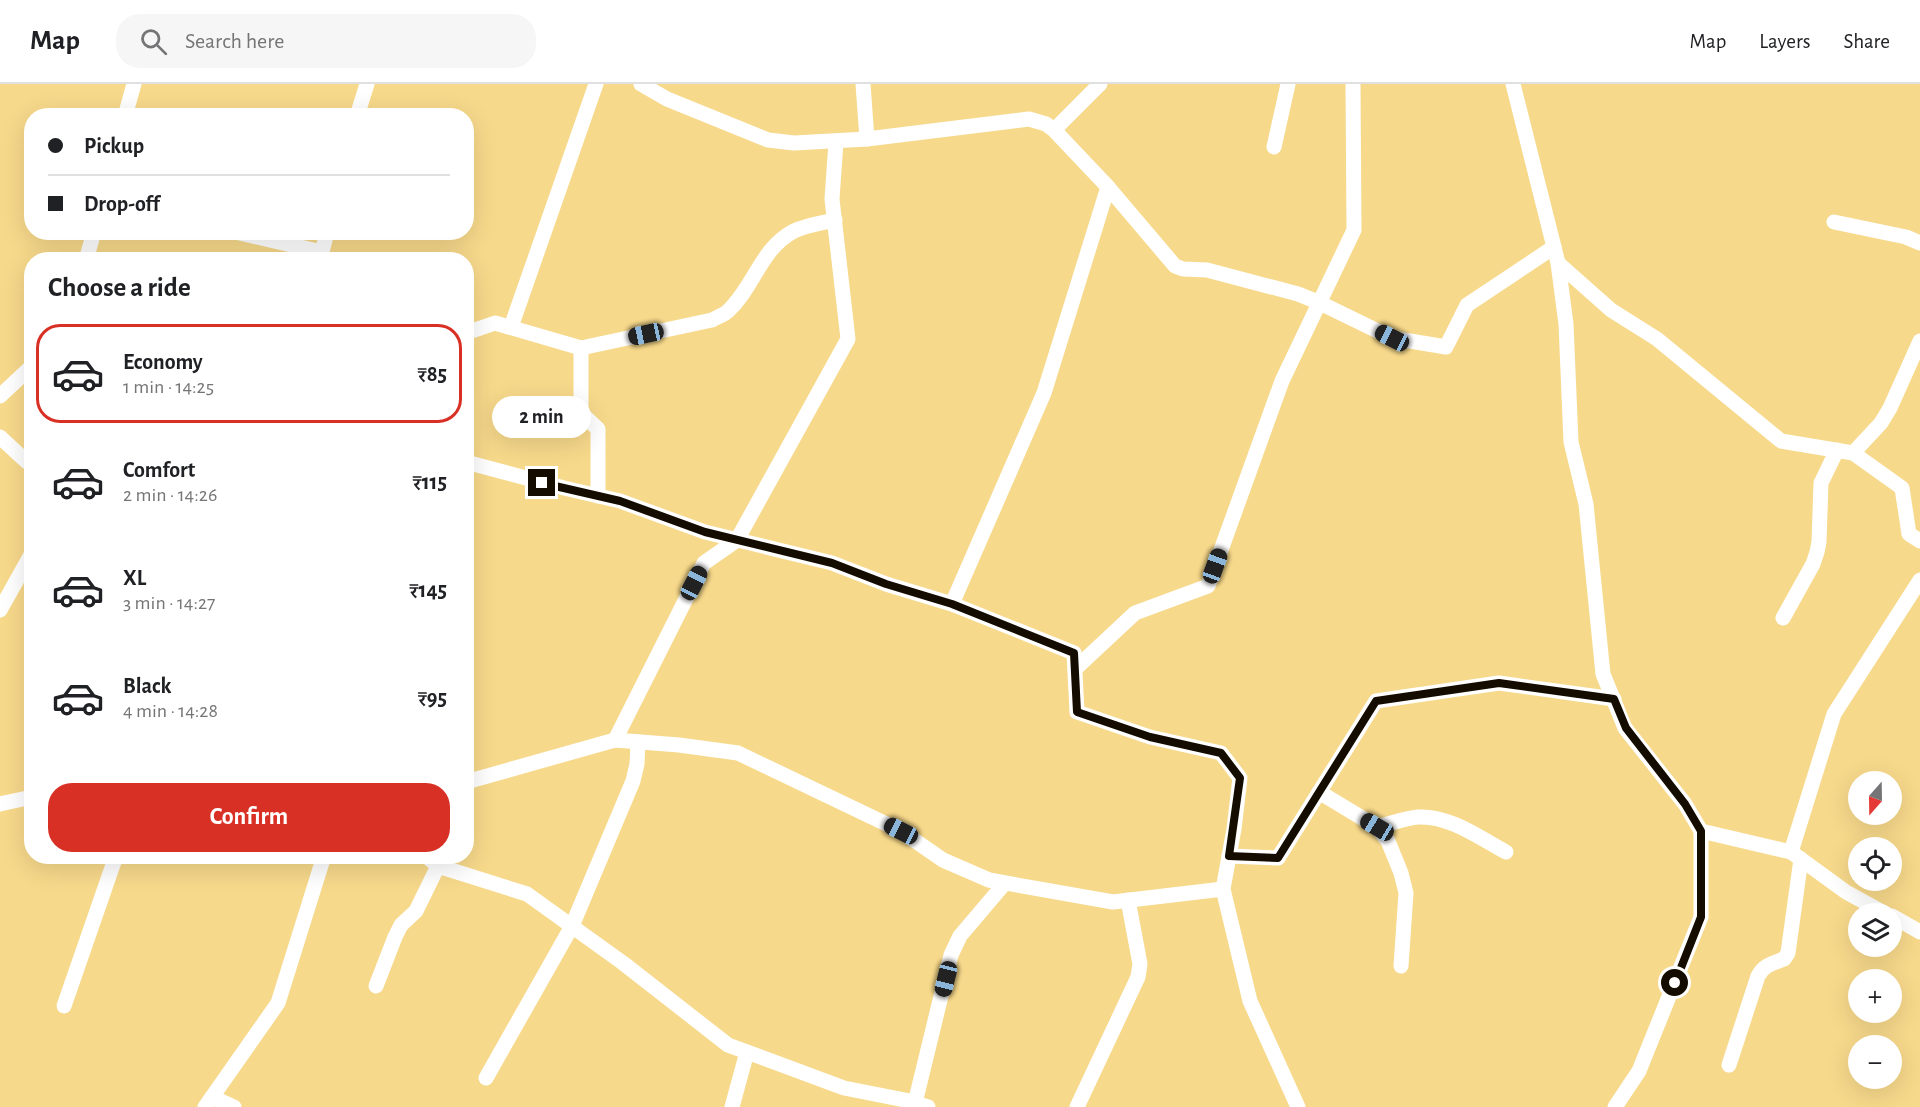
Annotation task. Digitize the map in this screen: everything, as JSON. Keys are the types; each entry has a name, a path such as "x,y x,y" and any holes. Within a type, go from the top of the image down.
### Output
{"street":[{"path":"127,108 134,84"},
{"path":"360,108 367,84"},
{"path":"511,327 596,84"},
{"path":"641,84 667,99 768,140 794,143 867,140 1029,119 1046,124 1054,129 1108,187 1175,266 1184,269 1208,270 1318,302 1392,338 1446,346 1467,305 1554,247"},
{"path":"863,84 867,140"},
{"path":"1054,129 1100,84"},
{"path":"1274,147 1288,84"},
{"path":"1075,669 1135,613 1208,586 1282,381 1354,230 1353,84"},
{"path":"1513,84 1558,263 1566,324 1571,442 1586,504 1597,592 1603,674 1626,728 1685,804 1701,831 1701,917 1639,1071 1615,1107"},
{"path":"615,740 704,563 737,540 848,339 832,199 836,142"},
{"path":"952,604 1044,393 1108,187"},
{"path":"474,330 495,323 581,348 712,320 728,311 766,254 791,232 835,220"},
{"path":"1834,222 1906,237 1920,243"},
{"path":"264,240 307,252"},
{"path":"1558,263 1611,310 1657,339 1781,441 1853,453 1902,488 1909,534 1920,542"},
{"path":"1853,453 1881,423 1890,408 1920,341"},
{"path":"581,348 581,413 598,429 598,496"},
{"path":"0,396 24,374"},
{"path":"0,437 24,459"},
{"path":"1784,618 1817,552 1821,483 1837,450"},
{"path":"474,464 620,501 705,532 832,563 886,584 952,604 1074,653 1077,712 1150,737 1221,753 1240,778 1223,889 1250,1001 1298,1107"},
{"path":"0,610 24,567"},
{"path":"1730,1065 1758,976 1762,969 1784,959 1788,953 1796,855 1834,714 1920,580"},
{"path":"1229,856 1278,858 1376,701 1499,683 1614,699"},
{"path":"474,780 615,740 738,753 901,831 943,860 989,880 1113,902 1223,889"},
{"path":"486,1078 572,926 633,781 637,764 638,742"},
{"path":"1319,792 1377,827 1388,841 1407,893 1401,966"},
{"path":"0,804 24,799"},
{"path":"1377,827 1418,817 1436,818 1456,825 1506,852"},
{"path":"1701,831 1796,855 1846,892 1866,903"},
{"path":"64,1006 113,864"},
{"path":"234,1107 208,1102 278,1003 321,864"},
{"path":"376,986 401,925 416,911 431,864"},
{"path":"441,864 527,894 623,963 728,1045 844,1088 921,1105 951,955 960,936 1005,883"},
{"path":"1077,1107 1137,976 1140,964 1128,900"},
{"path":"1902,922 1920,932"},
{"path":"732,1107 747,1052"}],"route":[{"path":"542,483 620,501 705,532 832,563 886,584 952,604 1074,653 1077,712 1150,737 1221,753 1231,765 1240,778 1229,856 1278,858 1376,701 1499,683 1614,699 1626,728 1685,804 1701,831 1701,917 1675,983"}]}
